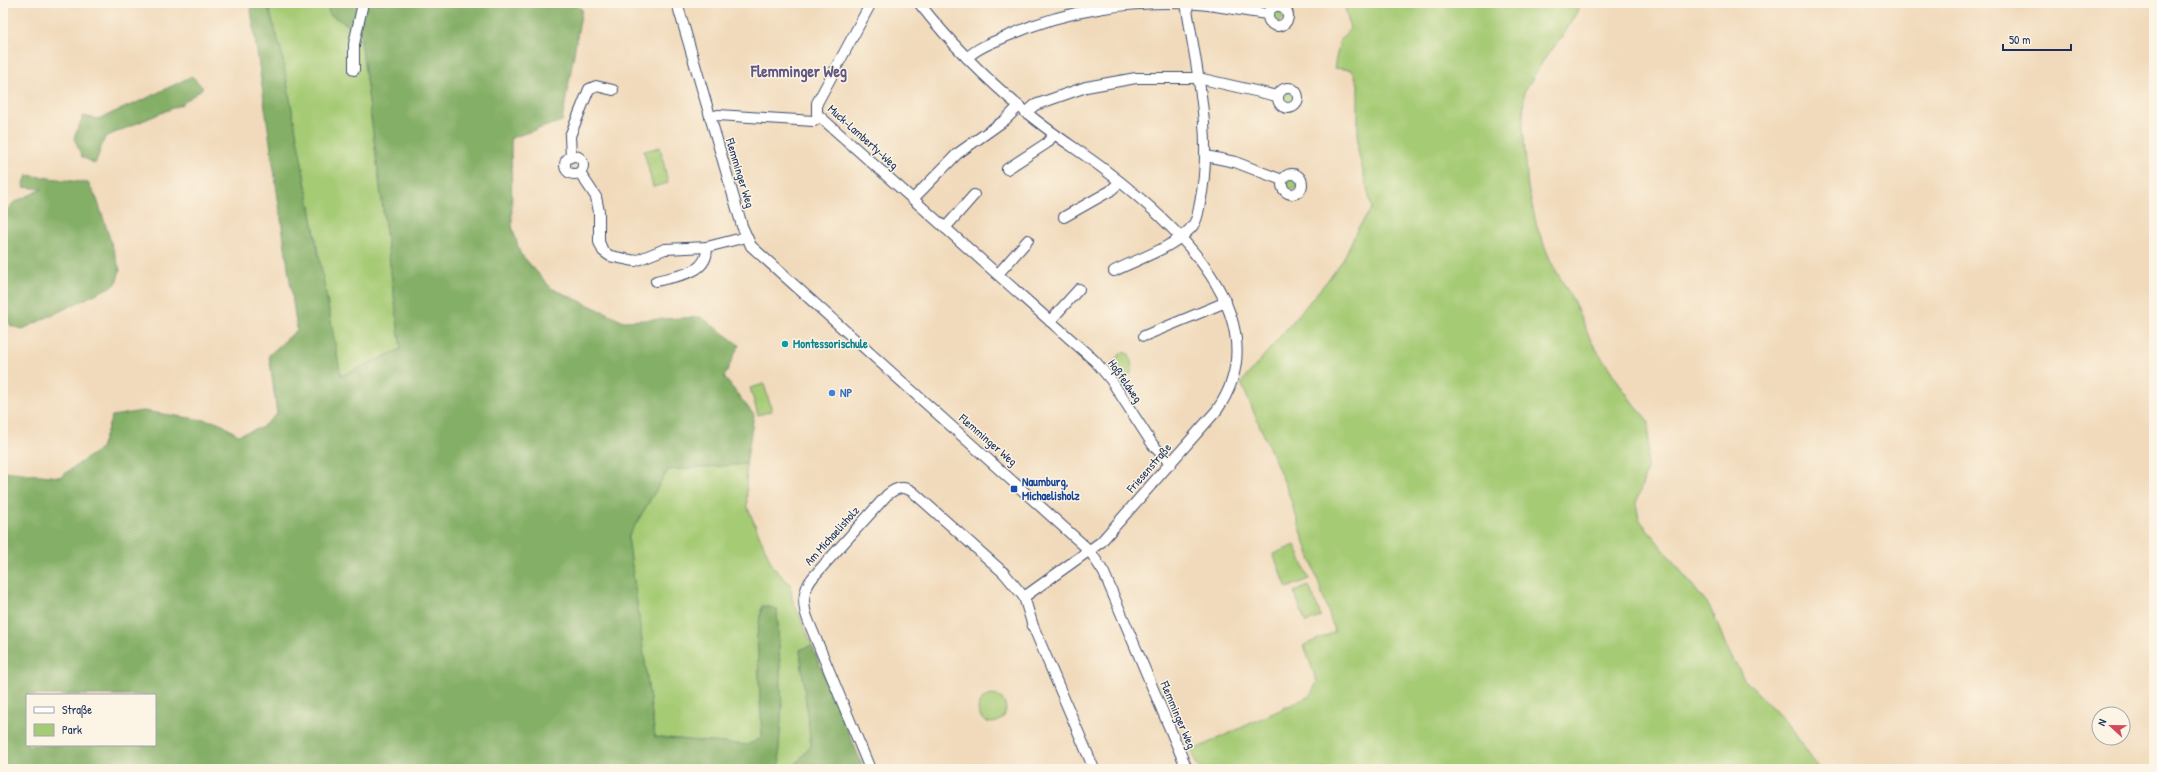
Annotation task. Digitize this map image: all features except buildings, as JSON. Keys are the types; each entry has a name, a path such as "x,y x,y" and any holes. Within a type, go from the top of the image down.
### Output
{"street":[{"path":"354,70 354,44 363,3"},
{"name":"Flemminger Weg","path":"677,3 746,237 760,256 1012,478 1090,551 1104,574 1187,769"},
{"name":"Muck-Lamberty-Weg","path":"871,3 817,103 816,110 819,117 913,199"},
{"name":"Friesenstraße","path":"919,3 937,27 967,58 1023,110 1120,182 1152,209 1180,237 1207,269 1226,302 1234,326 1237,351 1234,376 1224,400 1171,464 1109,534 1090,551"},
{"path":"1114,271 1180,237 1189,230 1197,218 1203,192 1206,156 1205,130 1186,3"},
{"path":"967,58 975,52 1019,31 1071,14 1131,5 1186,3 1267,14"},
{"path":"913,199 957,154 1005,120 1023,110 1051,98 1104,83 1147,78 1198,78 1277,96"},
{"path":"613,90 596,86 589,89 570,136 571,156 566,160 565,169 572,175 580,173 593,191 598,201 599,242 606,254 621,259 635,261 665,249 707,247 746,237"},
{"path":"710,117 718,115 814,121 819,117"},
{"path":"1007,169 1046,142 1054,134"},
{"path":"1206,156 1235,162 1282,180"},
{"path":"1064,217 1110,191 1120,182"},
{"path":"945,228 974,195"},
{"name":"Hoßfeldweg","path":"913,199 1102,369 1149,440 1171,464"},
{"path":"998,274 1028,240"},
{"path":"656,281 698,269 704,263 707,247"},
{"path":"1050,321 1079,289"},
{"path":"1144,336 1226,302"},
{"name":"Am Michaelisholz","path":"870,769 806,614 804,596 807,586 814,576 887,495 900,488 907,488 994,564 1012,582 1024,598 1033,626 1094,769"},
{"path":"1024,598 1090,551"}],"green space":[{"path":"250,3 267,3 281,50 341,376 401,349 360,32 329,14 327,3 569,3 582,9 562,121 511,138 512,226 520,253 551,288 624,321 701,317 739,345 724,377 754,415 746,464 668,470 628,537 655,737 747,745 762,738 757,636 762,606 777,609 782,706 779,747 780,769 3,769 3,471 60,477 101,448 112,416 143,411 218,422 238,435 261,428 277,414 269,355 297,330"},
{"path":"267,3 327,3 330,14 360,32 401,349 341,376 281,50"},
{"path":"1344,3 1582,3 1564,34 1543,61 1524,92 1523,127 1528,188 1537,227 1551,262 1573,300 1592,343 1632,402 1649,422 1647,470 1636,503 1639,519 1712,610 1726,646 1744,679 1788,724 1819,769 1199,769 1191,751 1310,696 1317,682 1304,645 1335,632 1286,486 1241,383 1343,260 1358,228 1372,208 1358,151 1358,84 1352,70 1334,68 1340,39 1350,29"},
{"path":"1276,10 1280,10 1284,16 1280,22 1276,22 1272,18 1272,14"},
{"path":"192,76 203,88 182,104 105,137 95,164 82,157 74,138 83,116 98,119 145,99"},
{"path":"1286,92 1290,92 1294,98 1290,104 1286,104 1282,100 1282,96"},
{"path":"660,147 668,183 653,187 644,151"},
{"path":"27,175 88,183 97,199 120,270 116,284 23,329 11,326 3,313 3,215 13,203 42,189 23,187"},
{"path":"1290,178 1294,178 1298,184 1294,190 1290,190 1286,186 1286,182"},
{"path":"1122,352 1129,354 1132,365 1130,374 1125,380 1119,377 1110,365"},
{"path":"764,384 772,411 758,415 750,388"},
{"path":"746,464 747,506 773,567 790,584 792,598 812,645 800,650 811,746 792,769 780,769 779,747 782,706 777,609 762,606 757,636 762,738 747,745 655,737 628,537 668,470"},
{"path":"1295,545 1309,579 1287,588 1273,554"},
{"path":"1309,586 1321,616 1306,623 1294,592"},
{"path":"812,645 864,769 792,769 811,746 800,650"},
{"path":"992,695 1002,699 1006,709 1002,719 992,723 982,719 978,709 982,699"}],"place":[{"name":"Montessorischule","path":"785,344"},
{"name":"NP","path":"832,393"},
{"name":"Naumburg, Michaelisholz","path":"1014,489"}],"district":[{"name":"Flemminger Weg","path":"799,71"}]}
